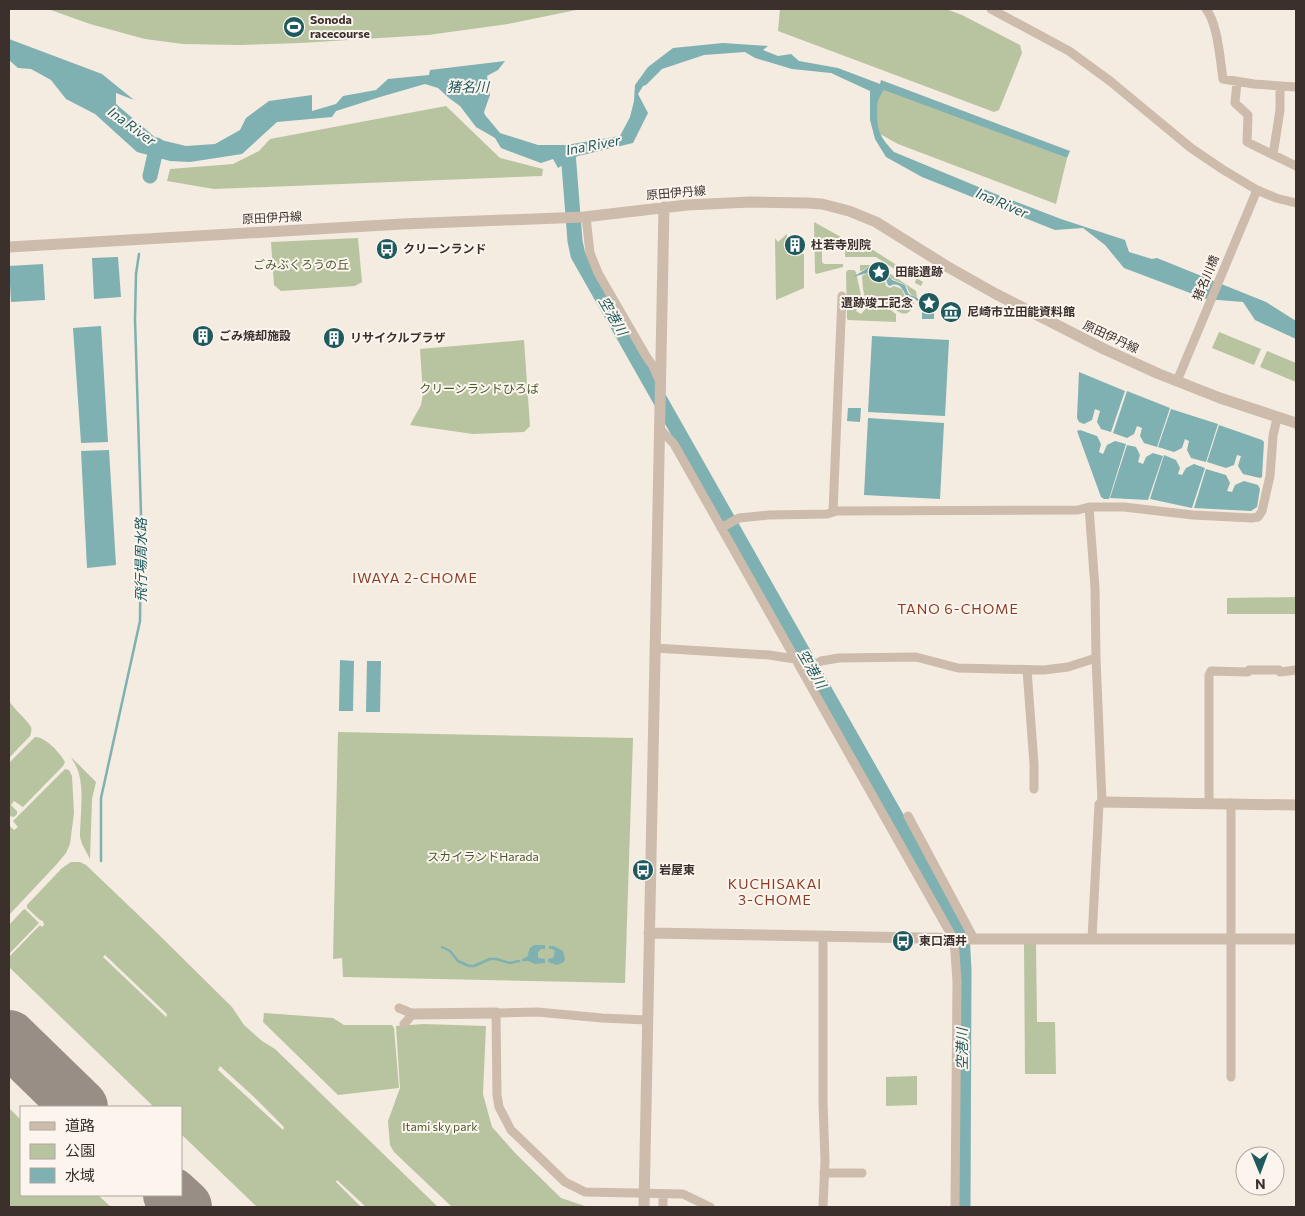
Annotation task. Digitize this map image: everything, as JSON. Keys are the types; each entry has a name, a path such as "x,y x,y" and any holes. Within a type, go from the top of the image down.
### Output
{"street":[{"path":"991,9 1069,50 1110,80 1191,148 1222,169 1257,190 1276,198 1296,202"},
{"path":"1207,9 1213,21 1223,79 1280,87 1296,87"},
{"path":"1237,82 1235,103 1248,115 1247,142 1296,166"},
{"path":"1273,155 1280,110 1280,87"},
{"name":"猪名川橋","path":"1177,381 1257,190"},
{"name":"原田伊丹線","path":"9,248 402,224 585,217 687,205 750,202 828,205 876,222 956,271 1070,333 1127,360 1220,398 1296,423"},
{"path":"644,1207 664,207"},
{"path":"585,217 590,253 598,272 653,366 660,382"},
{"path":"833,512 842,296"},
{"path":"722,527 736,519 769,515 827,514 837,511 1078,510 1090,507 1124,506 1194,515 1258,517 1262,512 1270,476 1273,436 1277,418"},
{"path":"660,425 674,444 722,527 795,659 805,672 963,938"},
{"path":"1090,507 1095,588 1102,802 1099,804 1092,939"},
{"path":"655,648 769,655 795,659"},
{"path":"805,672 821,661 839,658 916,657 958,668 1044,670 1068,667 1096,658"},
{"path":"1028,670 1034,789"},
{"path":"1209,803 1209,675 1211,671 1248,672 1249,670 1279,670 1280,672 1296,670"},
{"path":"1102,802 1296,804"},
{"path":"1231,804 1231,1077"},
{"path":"908,816 963,938"},
{"path":"649,933 963,938 1296,939"},
{"path":"823,936 824,1207"},
{"path":"955,1207 956,952 963,938"},
{"path":"399,1008 413,1014 537,1012 647,1020"},
{"path":"496,1013 496,1095 499,1107 511,1130 565,1182 585,1192 683,1194 710,1207"},
{"path":"404,1024 413,1014"},
{"path":"824,1173 862,1173"},
{"path":"663,1194 663,1207"}],"green space":[{"name":"Sonoda racecourse","path":"48,9 581,9 508,24 428,35 239,45 183,44 145,39 90,24"},
{"path":"780,9 946,9 962,15 1020,45 1022,53 999,110 994,112 778,31"},
{"path":"884,89 1067,158 1056,204 898,144 880,134 877,127 877,100"},
{"path":"446,106 500,158 543,169 542,176 214,189 167,181 170,169 233,164 259,151 270,139"},
{"path":"814,222 841,237 842,248 822,251 822,262 824,264 843,264 843,267 816,274"},
{"path":"787,234 787,254 804,254 804,288 776,300 775,238 778,242"},
{"name":"ごみぶくろうの丘","path":"358,238 362,282 355,286 281,291 274,285 271,242"},
{"path":"870,248 923,282 921,286 915,283 916,279 910,275 907,277 876,257 845,257 846,249"},
{"path":"860,265 875,265 879,267 869,267 860,271"},
{"path":"879,267 916,291 917,297 911,294 906,285 892,279 888,273"},
{"path":"848,270 856,272 862,300 856,311 861,314 870,305 881,305 896,314 896,322 847,319 846,272"},
{"path":"866,274 882,276 886,286 902,289 905,297 914,300 912,309 904,314 885,303 869,303 865,297 863,287 862,276"},
{"path":"1219,332 1261,349 1254,365 1212,348"},
{"name":"クリーンランドひろば","path":"524,340 530,426 524,432 473,434 410,425 421,405 423,394 420,349"},
{"path":"1267,351 1296,363 1296,382 1260,367"},
{"path":"1296,597 1296,614 1227,614 1227,598"},
{"path":"9,701 29,724 31,729 30,736 9,758"},
{"name":"スカイランドHarada","path":"338,732 633,738 625,983 343,977 342,958 333,959"},
{"path":"35,737 48,743 65,762 23,807 14,801 11,805 17,811 17,814 14,817 9,816 9,763"},
{"path":"71,757 96,782 92,799 90,859 80,837 82,797 78,770"},
{"path":"65,769 69,770 72,776 74,813 70,844 66,853 56,865 9,915 9,825 14,830 18,827 13,821"},
{"path":"71,862 80,862 86,865 232,1007 244,1025 262,1041 275,1049 438,1207 366,1207 337,1180 336,1182 361,1207 257,1207 182,1135 182,1106 153,1106 9,967 9,957 40,925 42,927 44,925 43,921 27,908 27,905 62,868","holes":["105,955 167,1014 166,1017 103,957","220,1066 284,1127 283,1130 218,1070"]},
{"path":"25,909 39,923 9,954 9,925"},
{"path":"1024,944 1036,944 1037,1022 1055,1022 1056,1074 1025,1074"},
{"path":"264,1013 333,1018 344,1025 392,1025 394,1028 399,1088 338,1095 263,1022"},
{"name":"Itami sky park","path":"423,1024 486,1026 483,1094 492,1127 516,1154 561,1198 588,1207 452,1207 394,1152 390,1145 388,1121 400,1088 396,1026"},
{"path":"917,1076 917,1105 886,1106 886,1077"},
{"path":"9,1108 20,1119 20,1196 99,1196 111,1207 9,1207"}],"water":[{"name":"猪名川","path":"9,39 102,74 134,100 116,93 116,104 157,139 186,146 215,144 240,130 246,118 269,101 312,95 312,111 336,104 343,96 376,90 388,79 429,75 430,70 505,61 498,70 487,76 490,95 484,112 500,133 538,145 566,145 620,136 630,117 635,85 648,67 673,48 723,43 768,46 763,50 778,56 791,54 799,61 838,68 880,84 881,80 1070,151 1067,158 884,90 878,100 879,130 894,152 1061,219 1125,240 1129,252 1152,259 1157,258 1266,302 1296,321 1296,339 1255,320 1243,302 1206,299 1124,268 1105,245 1083,228 1055,230 922,177 886,157 875,139 870,120 870,91 831,73 792,69 755,58 745,52 704,55 662,69 643,86 638,94 648,113 633,143 578,156 558,168 553,159 541,163 501,148 495,138 476,127 460,106 438,88 425,84 336,111 332,117 277,122 242,154 190,162 170,161 137,152 95,114 66,99 51,80 31,69 18,68 9,60"},
{"path":"118,257 121,297 94,299 92,258"},
{"path":"43,264 45,300 11,302 9,266"},
{"path":"869,267 882,270 892,280 905,285 910,295 916,297 925,305 934,307 934,319 922,319 922,305 915,299 906,296 898,285 888,285 884,275 872,273 853,277"},
{"path":"101,326 108,442 81,443 73,328"},
{"path":"872,336 949,340 945,416 868,412"},
{"path":"1079,372 1125,391 1111,432 1101,429 1097,422 1100,411 1095,409 1092,420 1084,424 1079,422 1077,418"},
{"path":"1127,391 1170,408 1157,447 1144,443 1140,436 1142,428 1137,426 1134,434 1127,438 1113,433"},
{"path":"848,408 861,408 860,422 847,421"},
{"path":"1171,409 1218,424 1206,462 1191,458 1187,450 1189,441 1185,439 1182,448 1174,452 1158,447"},
{"path":"868,418 944,423 940,499 864,495"},
{"path":"1219,425 1264,442 1262,477 1243,474 1238,466 1241,456 1237,455 1234,465 1226,468 1207,462"},
{"path":"1080,430 1097,436 1101,444 1099,452 1103,454 1107,445 1115,441 1126,444 1109,499 1101,497 1077,431"},
{"path":"1127,445 1136,447 1140,455 1138,462 1143,464 1146,457 1153,453 1163,456 1148,500 1110,498"},
{"path":"109,450 116,565 87,568 81,451"},
{"path":"1164,455 1176,460 1180,468 1178,474 1182,475 1186,468 1194,464 1205,468 1192,508 1150,499"},
{"path":"1206,469 1226,475 1230,483 1227,491 1232,492 1235,485 1244,481 1258,485 1260,489 1257,507 1251,511 1194,508"},
{"path":"340,660 354,661 353,711 339,711"},
{"path":"367,661 381,661 380,712 366,712"},
{"path":"534,945 545,945 545,949 541,949 538,952 538,958 545,959 545,963 535,964 522,961 522,959 527,957 530,948"},
{"path":"549,946 554,946 563,951 564,962 557,965 548,962 548,959 553,958 555,951 549,949"}],"waterway":[{"name":"飛行場周水路","path":"150,176 157,145"},
{"name":"空港川","path":"568,152 575,241 578,255 962,933 964,971 963,1207"},
{"name":"飛行場周水路","path":"101,861 101,798 140,621 141,514 135,319 136,274 139,254"},
{"path":"442,947 450,951 458,961 469,966 474,966 490,959 510,963 519,961"}],"runway":[{"path":"9,1038 79,1106"},
{"path":"172,1196 184,1207"}],"place":[{"name":"Sonoda racecourse","path":"294,27"},
{"name":"杜若寺別院","path":"795,245"},
{"name":"クリーンランド","path":"387,249"},
{"name":"田能遺跡","path":"879,272"},
{"name":"遺跡竣工記念","path":"929,303"},
{"name":"尼崎市立田能資料館","path":"951,312"},
{"name":"ごみ焼却施設","path":"203,336"},
{"name":"リサイクルプラザ","path":"334,338"},
{"name":"岩屋東","path":"643,870"},
{"name":"東口酒井","path":"903,941"}],"district":[{"name":"IWAYA 2-CHOME","path":"415,578"},
{"name":"TANO 6-CHOME","path":"958,609"},
{"name":"KUCHISAKAI 3-CHOME","path":"775,892"}],"water label":[{"name":"Ina River","path":"132,126"},
{"name":"Ina River","path":"593,145"},
{"name":"Ina River","path":"1002,203"}]}
